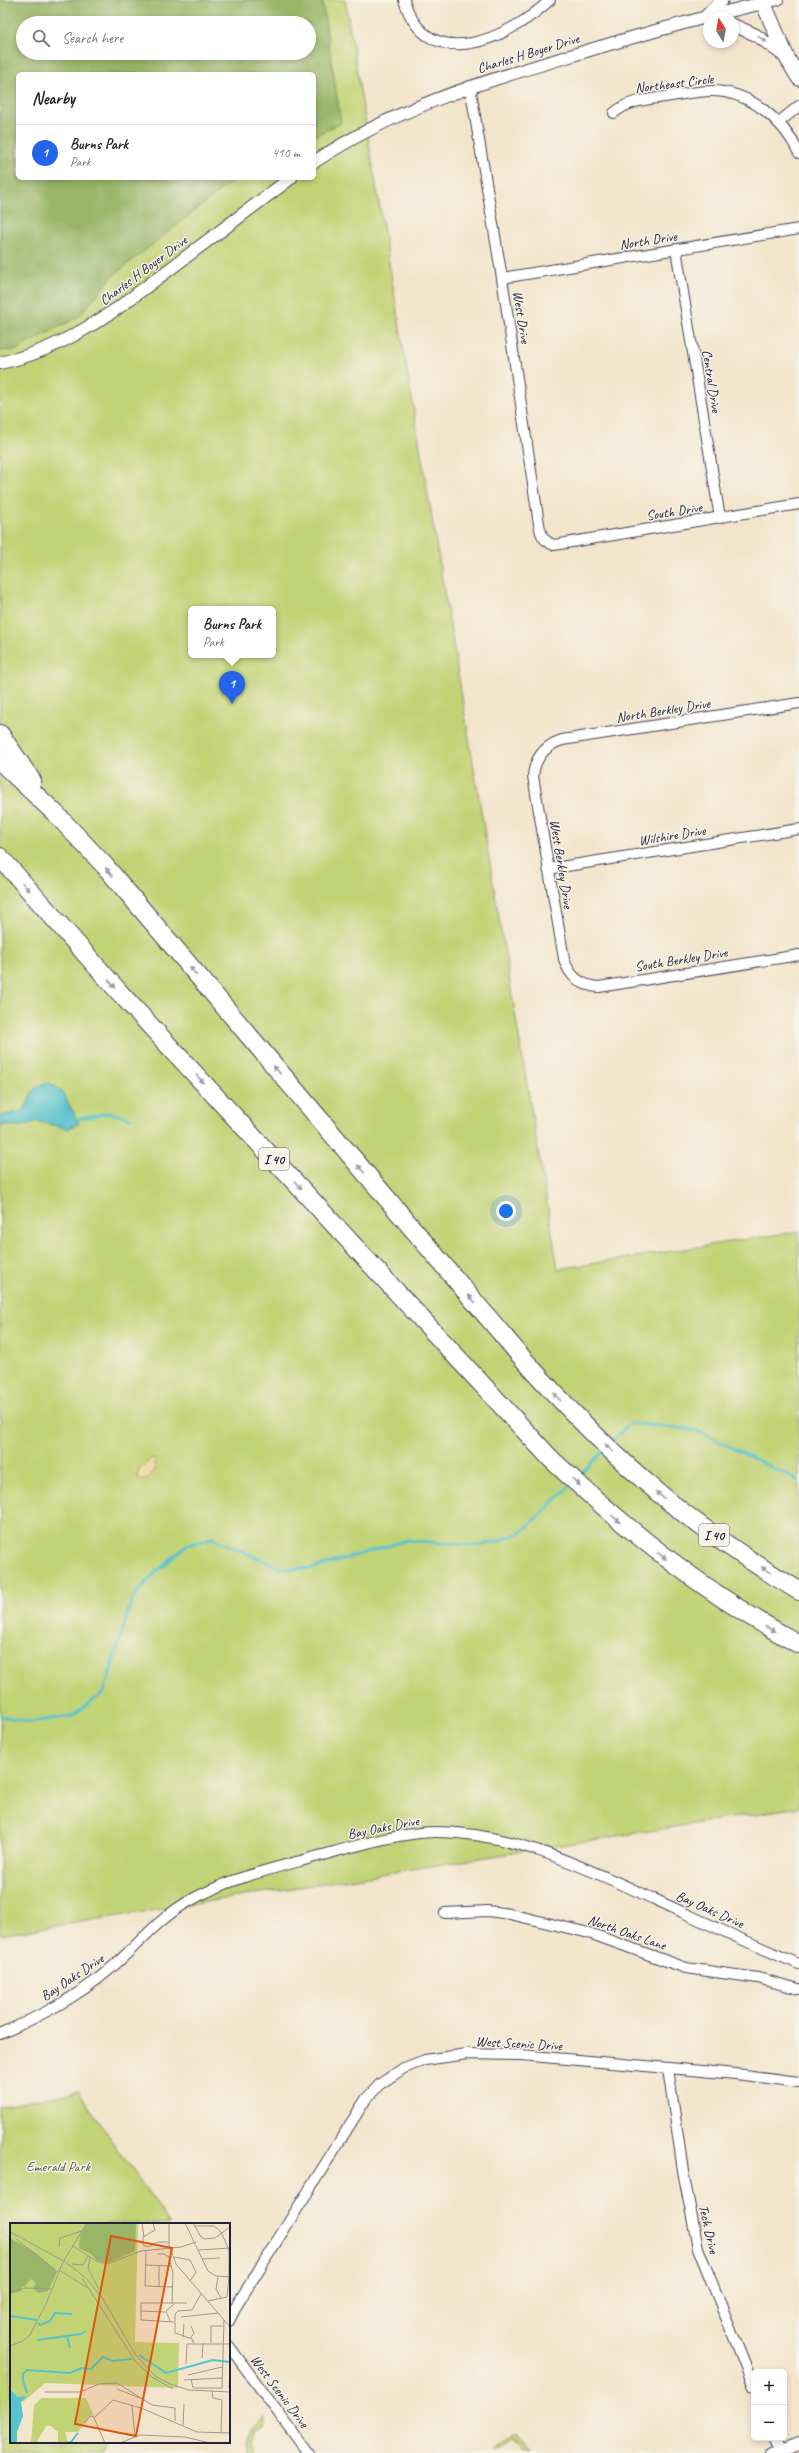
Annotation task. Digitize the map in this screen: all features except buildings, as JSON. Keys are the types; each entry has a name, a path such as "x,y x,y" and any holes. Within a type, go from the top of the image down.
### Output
{"highway":[{"path":"0,734 55,813"},
{"name":"I 40","path":"0,761 55,813 105,866 508,1341 584,1425 661,1495 710,1532 799,1591"},
{"name":"I 40","path":"0,857 120,993 551,1459 601,1506 699,1583 764,1626 799,1644"}],"main road":[{"path":"768,1 787,58 799,78"}],"street":[{"path":"404,0 407,11 422,30 434,39 462,46 480,42 508,31 525,22 550,0"},
{"path":"711,12 722,0"},
{"name":"Charles H Boyer Drive","path":"726,12 768,1"},
{"name":"Charles H Boyer Drive","path":"316,161 351,139 400,113 470,86 703,18"},
{"path":"739,28 756,35 787,58"},
{"name":"West Drive","path":"470,86 502,278 539,524 542,536 546,542 554,545"},
{"name":"Northeast Circle","path":"614,113 630,102 712,91 742,98 779,122 789,133 799,153"},
{"path":"779,122 799,106"},
{"name":"Charles H Boyer Drive","path":"0,363 41,352 91,326 118,308 288,180"},
{"name":"North Drive","path":"502,278 799,229"},
{"name":"Central Drive","path":"676,250 720,518"},
{"name":"South Drive","path":"554,545 799,504"},
{"name":"North Berkley Drive","path":"538,759 544,749 562,740 799,703"},
{"name":"West Berkley Drive","path":"538,759 533,776 564,959 571,974"},
{"name":"Wilshire Drive","path":"548,869 799,829"},
{"name":"South Berkley Drive","path":"571,974 584,984 599,987 799,955"},
{"name":"Bay Oaks Drive","path":"0,2034 46,2012 90,1986 133,1950 162,1920 188,1902 214,1889 261,1872 344,1849 422,1833 474,1836 523,1847 574,1863 799,1964"},
{"name":"North Oaks Lane","path":"445,1913 488,1910 510,1914 589,1933 686,1968 758,1978 799,1989"},
{"name":"West Scenic Drive","path":"230,2318 366,2099 380,2084 404,2068 447,2056 502,2054 736,2074 799,2082"},
{"name":"Tech Drive","path":"668,2069 685,2184 698,2248 751,2380"},
{"name":"West Scenic Drive","path":"230,2347 308,2453"},
{"path":"776,2441 777,2451 799,2443"}],"green space":[{"path":"0,0 345,0 558,1269 799,1231 799,1807 0,1935"},
{"path":"0,0 322,0 341,123 316,135 316,72 16,72 16,180 233,180 114,275 78,317 16,350 0,351"},
{"name":"Emerald Park","path":"78,2091 169,2223 10,2223 10,2443 107,2443 102,2453 0,2453 0,2107"},
{"path":"266,2418 266,2426 256,2432 253,2441 254,2453 248,2453 248,2442 251,2433 257,2425"},
{"path":"517,2434 530,2453 523,2450 515,2440 496,2453 494,2451"}],"sand":[{"path":"152,1458 156,1461 151,1474 147,1478 140,1479 137,1476 140,1469"}],"water":[{"path":"50,1083 63,1093 79,1123 68,1129 37,1121 23,1126 0,1125 0,1116 23,1111 34,1089 43,1084"}],"waterway":[{"path":"76,1119 109,1113 131,1118"},
{"path":"611,1442 630,1423 696,1430 799,1481"},
{"path":"578,1477 603,1451"},
{"path":"0,1716 31,1722 73,1716 104,1692 132,1599 156,1572 187,1545 212,1538 283,1569 314,1568 407,1540 478,1546 500,1541 523,1531 570,1486"}],"place":[{"name":"Burns Park","path":"232,704"}]}
